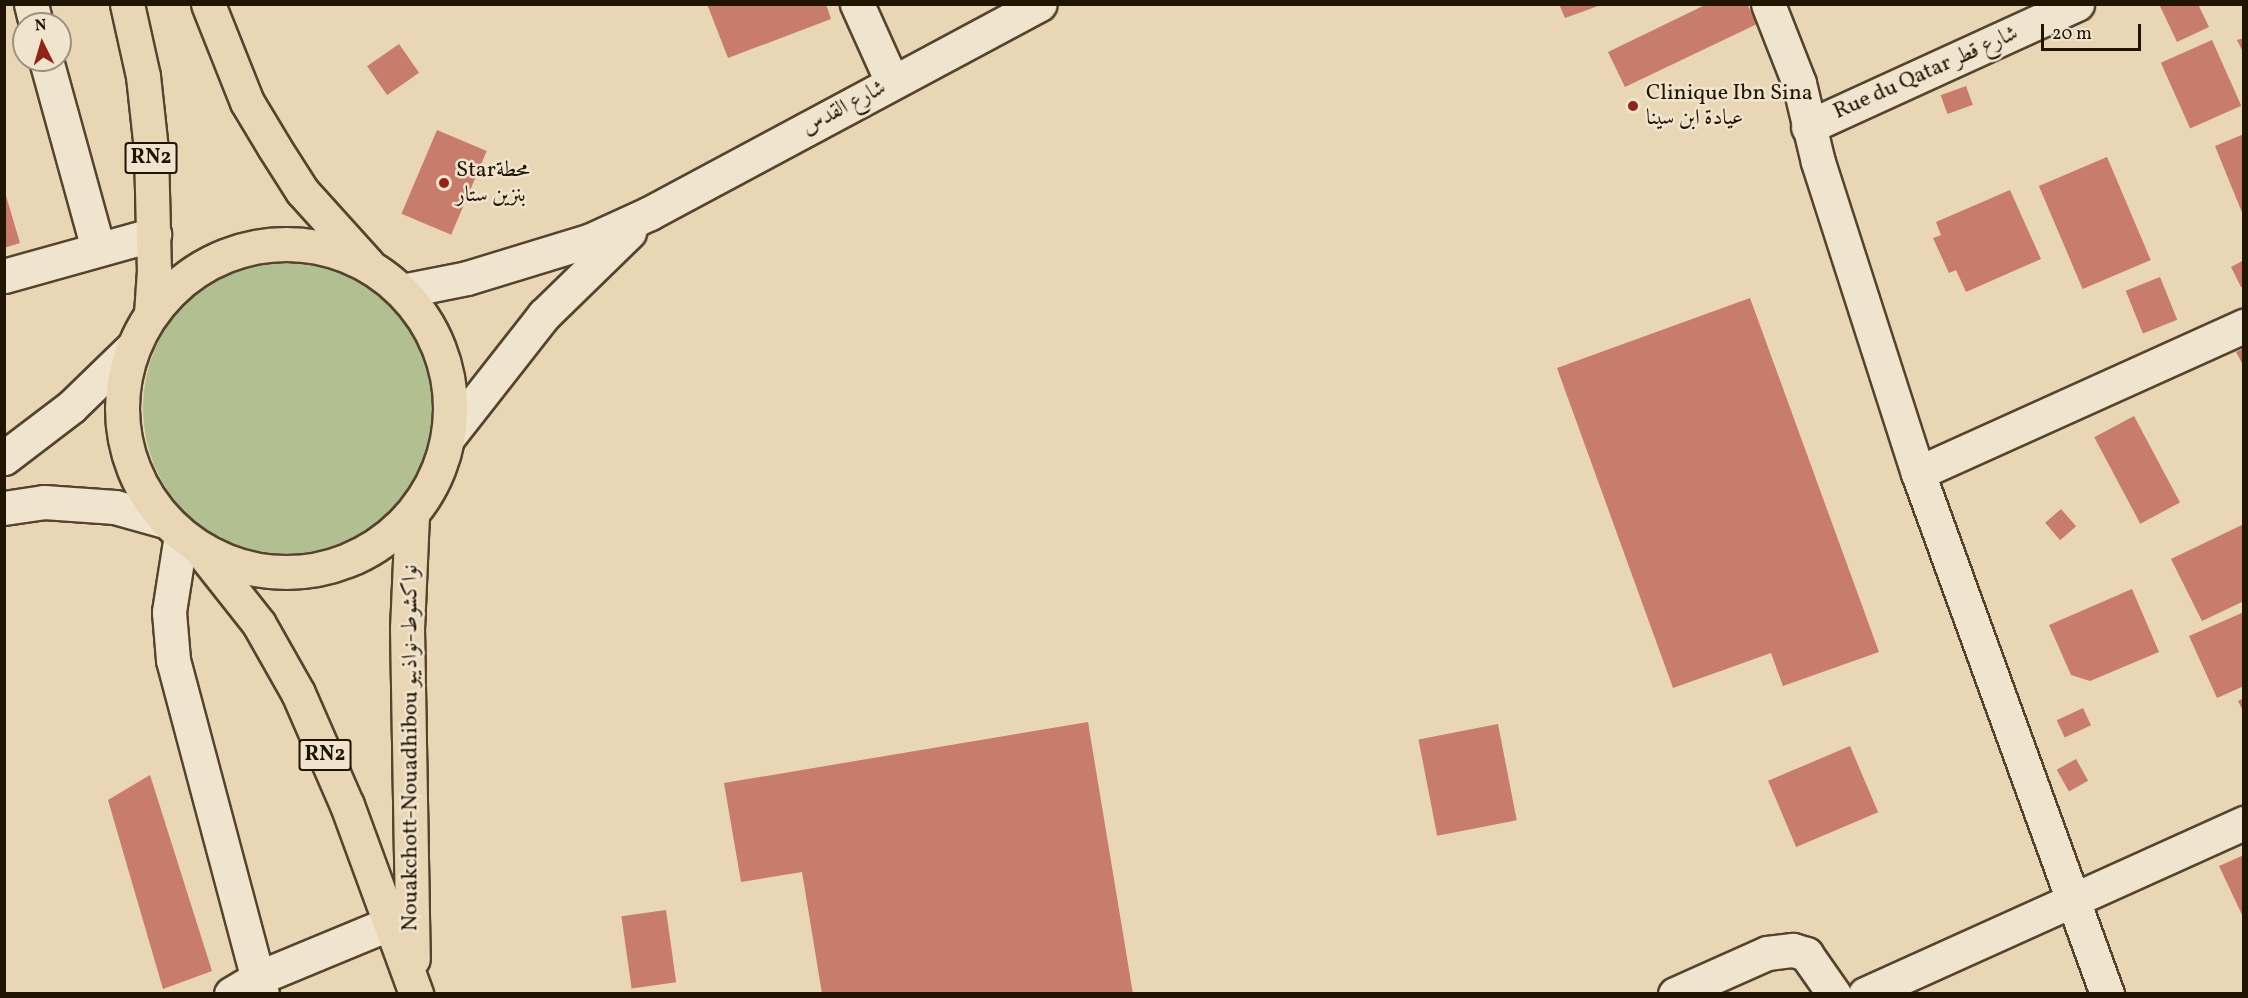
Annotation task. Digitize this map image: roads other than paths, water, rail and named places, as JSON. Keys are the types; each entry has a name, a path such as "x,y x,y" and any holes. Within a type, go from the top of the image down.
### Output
{"highway":[{"name":"RN2","path":"127,4 142,76 154,234 151,314"},
{"path":"182,534 234,564 272,572 312,571 358,556 383,541 412,515 442,465 449,436 452,404 448,373 423,315 402,291 369,266 302,191 247,102 208,4"},
{"path":"151,314 166,295 205,266 251,248 274,244 323,248 369,266"},
{"name":"Nouakchott-Nouadhibou نواكشوط-نواذيبو","path":"151,314 134,346 122,392 125,441 137,478 259,624 298,693 415,987"},
{"name":"Nouakchott-Nouadhibou نواكشوط-نواذيبو","path":"412,515 407,628 415,987"}],"street":[{"path":"857,4 892,82"},
{"name":"شارع القدس","path":"650,213 1039,4"},
{"path":"1768,4 1799,83 1808,127 1918,473 2075,897 2107,993"},
{"name":"Rue du Qatar شارع قطر","path":"1808,127 2077,4"},
{"path":"49,72 98,249"},
{"path":"402,291 529,261 591,240 650,213"},
{"path":"449,436 544,315 650,213"},
{"path":"4,276 154,234"},
{"path":"1918,473 2244,326"},
{"path":"4,458 71,407 134,346"},
{"path":"4,508 44,502 115,507 182,534 169,612 173,660 251,988 391,923"},
{"path":"1865,993 2244,823"},
{"path":"1675,993 1767,953 1793,950 1806,954 1834,993"}],"place":[{"name":"Clinique Ibn Sina عيادة ابن سينا","path":"1633,106"},
{"name":"Starمحطة بنزين ستار","path":"444,183"}]}
